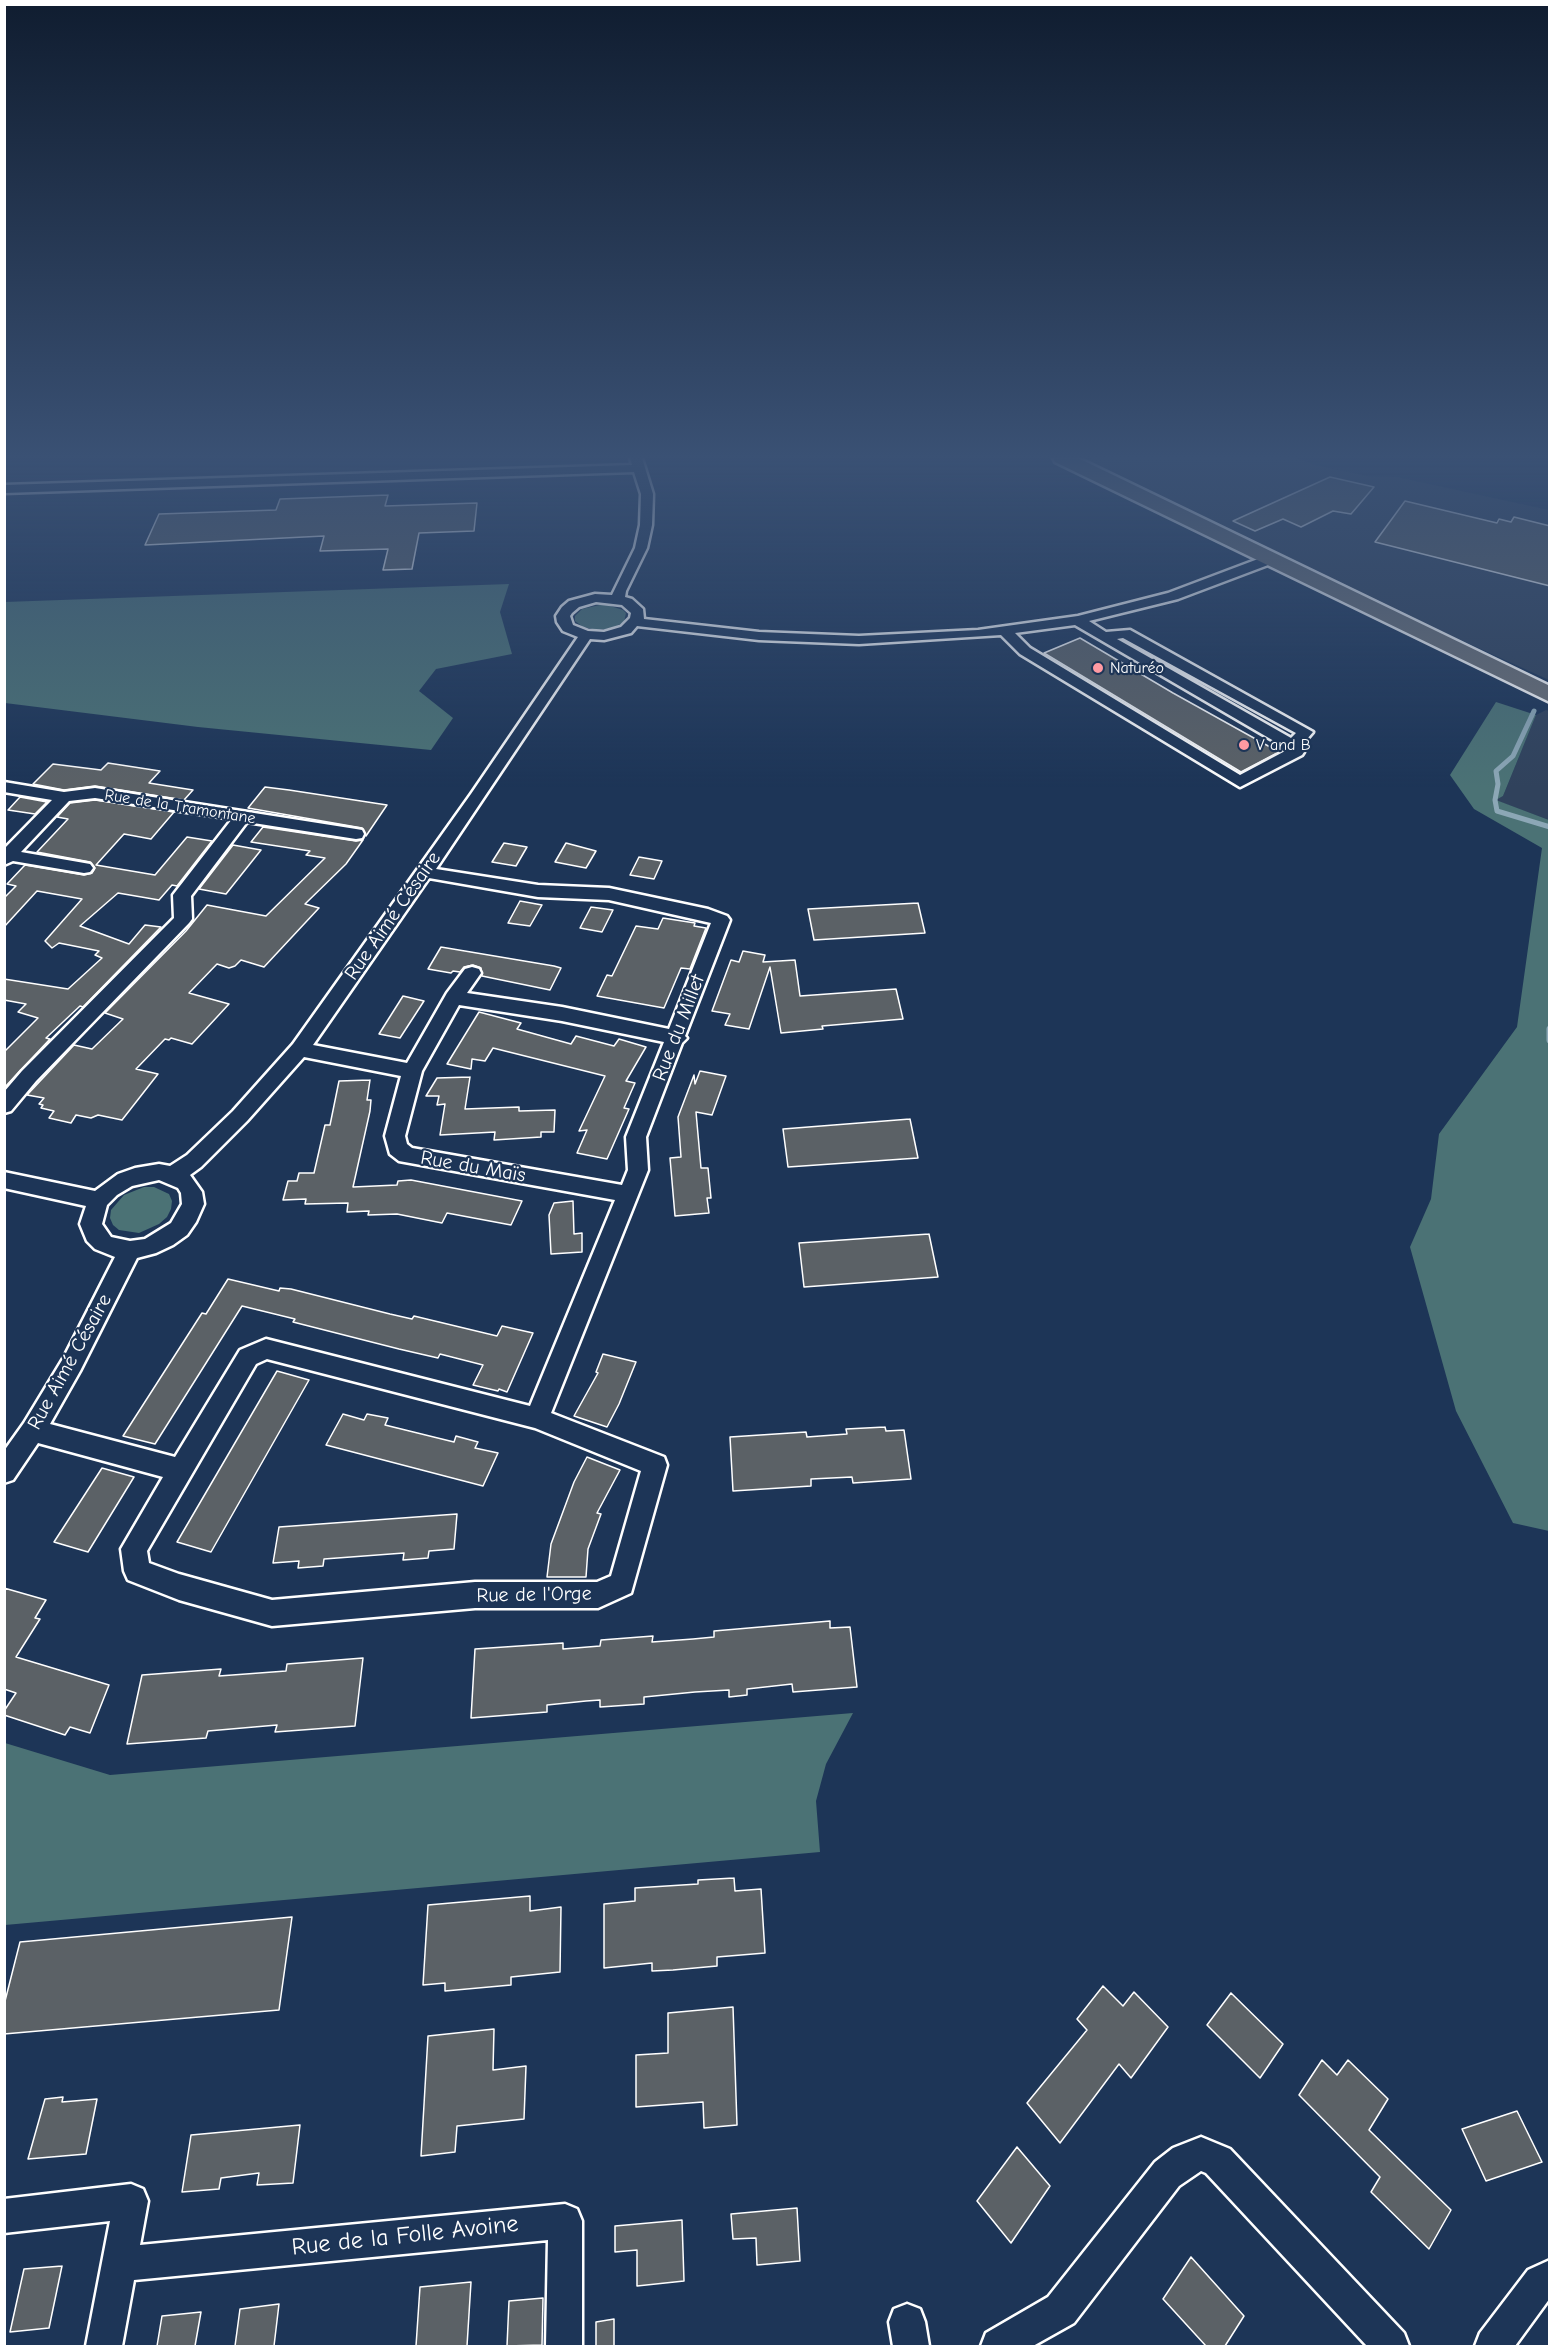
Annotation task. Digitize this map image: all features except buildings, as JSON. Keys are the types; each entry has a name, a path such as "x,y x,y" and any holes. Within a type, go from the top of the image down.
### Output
{"main road":[{"path":"1286,568 1550,695"}],"street":[{"path":"618,599 619,591 632,568"},
{"path":"635,622 759,636 859,640 919,639 1078,620 1173,596 1249,568"},
{"path":"607,598 618,599 634,607 638,612 635,622 626,630 616,634 586,635 568,628 563,616 567,610 584,600 607,598"},
{"path":"1004,630 1025,651 1240,782 1296,752 1293,745 1078,620"},
{"path":"1104,637 1125,633 1305,732 1293,745"},
{"name":"Rue Aimé Césaire","path":"173,1175 194,1161 300,1049 586,635"},
{"path":"1182,681 1202,682 1205,676"},
{"name":"Rue de la Tramontane","path":"4,787 64,797 95,793 356,834"},
{"path":"7,857 64,797"},
{"path":"4,1106 29,1076 183,919 182,895 243,816"},
{"path":"7,857 84,868"},
{"name":"Rue du Millet","path":"424,872 538,891 609,894 708,915 721,920 636,1137 638,1170 537,1418"},
{"name":"Rue du Maïs","path":"472,973 454,998 412,1071 395,1136 397,1148 406,1155 628,1194"},
{"path":"454,998 562,1014 676,1038"},
{"path":"300,1049 412,1071"},
{"path":"159,1172 173,1175 184,1182 191,1191 193,1204 179,1229 148,1247 130,1250 115,1248 103,1243 95,1235 91,1224 93,1213 99,1200 110,1189 142,1174 159,1172"},
{"path":"4,1180 99,1200"},
{"name":"Rue Aimé Césaire","path":"4,1472 33,1431 72,1364 130,1250"},
{"name":"Rue de l'Orge","path":"266,1349 537,1418 655,1465 622,1584 598,1595 475,1596 272,1613 179,1587 137,1571 134,1549 248,1357 266,1349"},
{"path":"33,1431 180,1470"},
{"path":"999,2346 1061,2310 1167,2174 1185,2160 1201,2154 1218,2161 1391,2346"},
{"path":"4,2216 131,2201 104,2346"},
{"name":"Rue de la Folle Avoine","path":"119,2264 566,2221 564,2346"},
{"path":"1493,2346 1540,2282 1550,2277"}],"shaded area":[{"path":"1302,568 1549,568 1549,680"},
{"path":"1546,710 1549,711 1549,820 1495,800 1503,796 1536,715"}],"green space":[{"path":"509,584 500,612 512,654 436,669 419,691 453,718 431,750 198,727 5,703 5,602"},
{"path":"604,604 623,610 626,613 624,622 613,628 597,630 583,627 575,621 575,616 582,609"},
{"path":"1496,702 1536,715 1503,796 1496,800 1549,820 1549,1531 1513,1523 1456,1411 1410,1247 1431,1199 1439,1134 1517,1027 1542,848 1474,809 1450,775"},
{"path":"144,1187 154,1187 169,1194 172,1201 167,1217 159,1224 139,1233 119,1230 110,1218 111,1210 124,1195"},
{"path":"853,1713 826,1764 816,1801 820,1852 5,1925 5,1743 110,1775"}],"waterway":[{"path":"1534,711 1513,756 1496,771 1498,784 1495,800 1497,811 1550,827"},
{"path":"1550,1029 1550,1040"}],"place":[{"name":"Naturéo","path":"1098,668"},
{"name":"V and B","path":"1244,745"}]}
